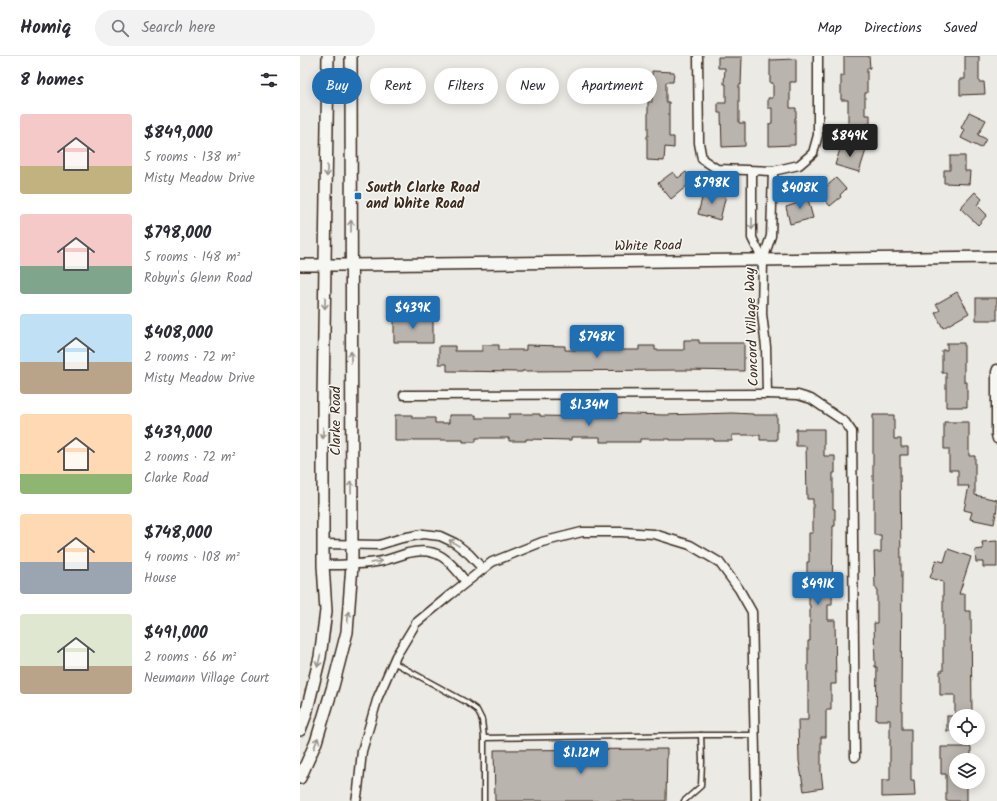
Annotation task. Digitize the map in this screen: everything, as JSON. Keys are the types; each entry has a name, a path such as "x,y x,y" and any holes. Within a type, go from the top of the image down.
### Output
{"street":[{"name":"Clarke Road","path":"300,730 306,714 320,657 326,611 324,565 323,402 328,56"},
{"name":"Clarke Road","path":"300,778 316,742 334,686 347,632 352,565 351,56"},
{"path":"698,56 699,143 702,159 717,169 752,171 773,171 799,165 813,153 818,135 818,56"},
{"path":"752,171 752,238 763,260"},
{"path":"763,260 772,236 773,171"},
{"name":"White Road","path":"300,264 351,265 997,257"},
{"name":"Concord Village Way","path":"763,260 762,314 766,347 766,394"},
{"path":"997,369 997,439"},
{"path":"404,395 798,395 811,399 845,422 852,432 855,757"},
{"path":"356,801 362,751 378,697 396,656 416,623 492,562 542,542 582,532 621,532 654,534 690,545 719,562 739,589 752,612 756,801"},
{"path":"324,544 379,545 402,538 423,534 440,536 455,543 470,554 483,569"},
{"path":"324,565 367,564 410,553 427,551 440,555 452,565 466,582"}],"lane":[{"path":"393,662 466,702 477,710 482,720 484,738 484,801"},
{"path":"684,801 701,786 702,735"},
{"path":"484,738 754,735"}],"building":[{"path":"844,56 869,56 870,68 867,68 865,115 870,115 870,124 865,124 865,134 841,135 840,125 848,125 848,100 841,100 841,76 844,76"},
{"path":"965,56 979,56 979,82 984,82 985,94 960,95 960,79 965,79"},
{"path":"718,57 742,57 741,85 739,85 739,123 745,123 745,146 722,147 721,113 718,113 718,103 726,103 726,84 724,84 725,68 718,68"},
{"path":"796,59 796,82 790,82 790,108 796,108 795,145 769,146 769,124 772,123 772,108 768,108 768,98 773,98 773,83 770,83 770,60"},
{"path":"657,71 674,72 673,82 666,82 666,102 669,102 669,137 674,137 674,148 665,147 664,161 647,160 648,104 657,104"},
{"path":"969,112 986,120 978,135 986,139 981,148 961,138 965,130 961,128"},
{"path":"842,143 866,150 859,172 835,165"},
{"path":"950,156 965,156 965,171 970,171 969,184 944,183 944,170 950,170"},
{"path":"673,172 678,178 686,172 693,181 671,199 658,183"},
{"path":"836,178 846,189 840,195 841,197 830,206 814,188 822,181 827,186"},
{"path":"704,190 726,195 720,220 698,214"},
{"path":"806,192 813,218 790,224 786,207 798,203 796,195"},
{"path":"975,192 982,199 977,205 987,215 978,225 960,208"},
{"path":"957,292 969,313 943,328 935,313 940,310 936,304"},
{"path":"976,298 997,298 997,320 976,320"},
{"path":"394,317 433,319 433,343 394,342"},
{"path":"684,340 699,340 699,343 744,343 744,371 447,371 447,364 439,364 439,346 455,346 455,351 482,351 482,345 499,345 499,350 526,350 526,345 565,346 565,350 593,350 593,342 609,342 609,350 639,350 639,346 655,346 655,350 684,350"},
{"path":"947,343 964,343 964,382 967,382 967,407 946,407 946,373 942,373 942,350 947,350"},
{"path":"600,413 664,415 732,413 777,415 777,440 760,440 760,435 732,435 732,441 714,441 714,439 640,439 640,442 600,442 600,437 571,437 571,440 526,439 526,441 509,441 509,438 476,438 476,442 463,442 463,440 395,441 395,415 412,415 412,418 435,418 435,423 449,423 449,415 476,415 476,418 509,418 509,414 600,417"},
{"path":"873,415 894,415 894,439 901,439 901,447 908,447 908,455 900,455 902,571 901,703 902,729 911,729 911,780 914,780 915,796 882,797 882,780 890,780 890,720 876,720 877,667 875,667 874,623 877,623 877,588 875,588 874,552 881,552 881,535 874,535"},
{"path":"944,422 969,422 969,456 975,456 975,495 997,500 994,524 970,519 972,512 964,510 969,486 958,486 958,470 949,470 949,449 944,449"},
{"path":"796,429 824,429 824,456 835,456 835,473 833,473 833,509 835,509 835,526 833,526 832,605 828,605 828,620 835,620 836,684 831,684 831,710 826,710 826,737 821,737 821,771 823,788 804,791 799,761 798,720 808,720 808,641 810,641 810,605 807,562 809,562 809,533 813,533 813,499 807,499 806,446 796,446"},
{"path":"997,541 997,567 983,567 983,562 976,562 975,550 983,549 982,542"},
{"path":"948,549 971,557 959,594 965,594 965,611 971,611 972,709 955,709 955,695 940,695 940,671 943,671 943,582 930,578 936,560 944,562"},
{"path":"947,716 949,716 949,731 947,731"},
{"path":"941,747 971,747 971,753 949,753 949,789 967,789 967,801 946,801 946,774 941,774"},
{"path":"667,749 666,801 495,801 494,750"}],"place":[{"name":"South Clarke Road and White Road","path":"358,196"}]}
